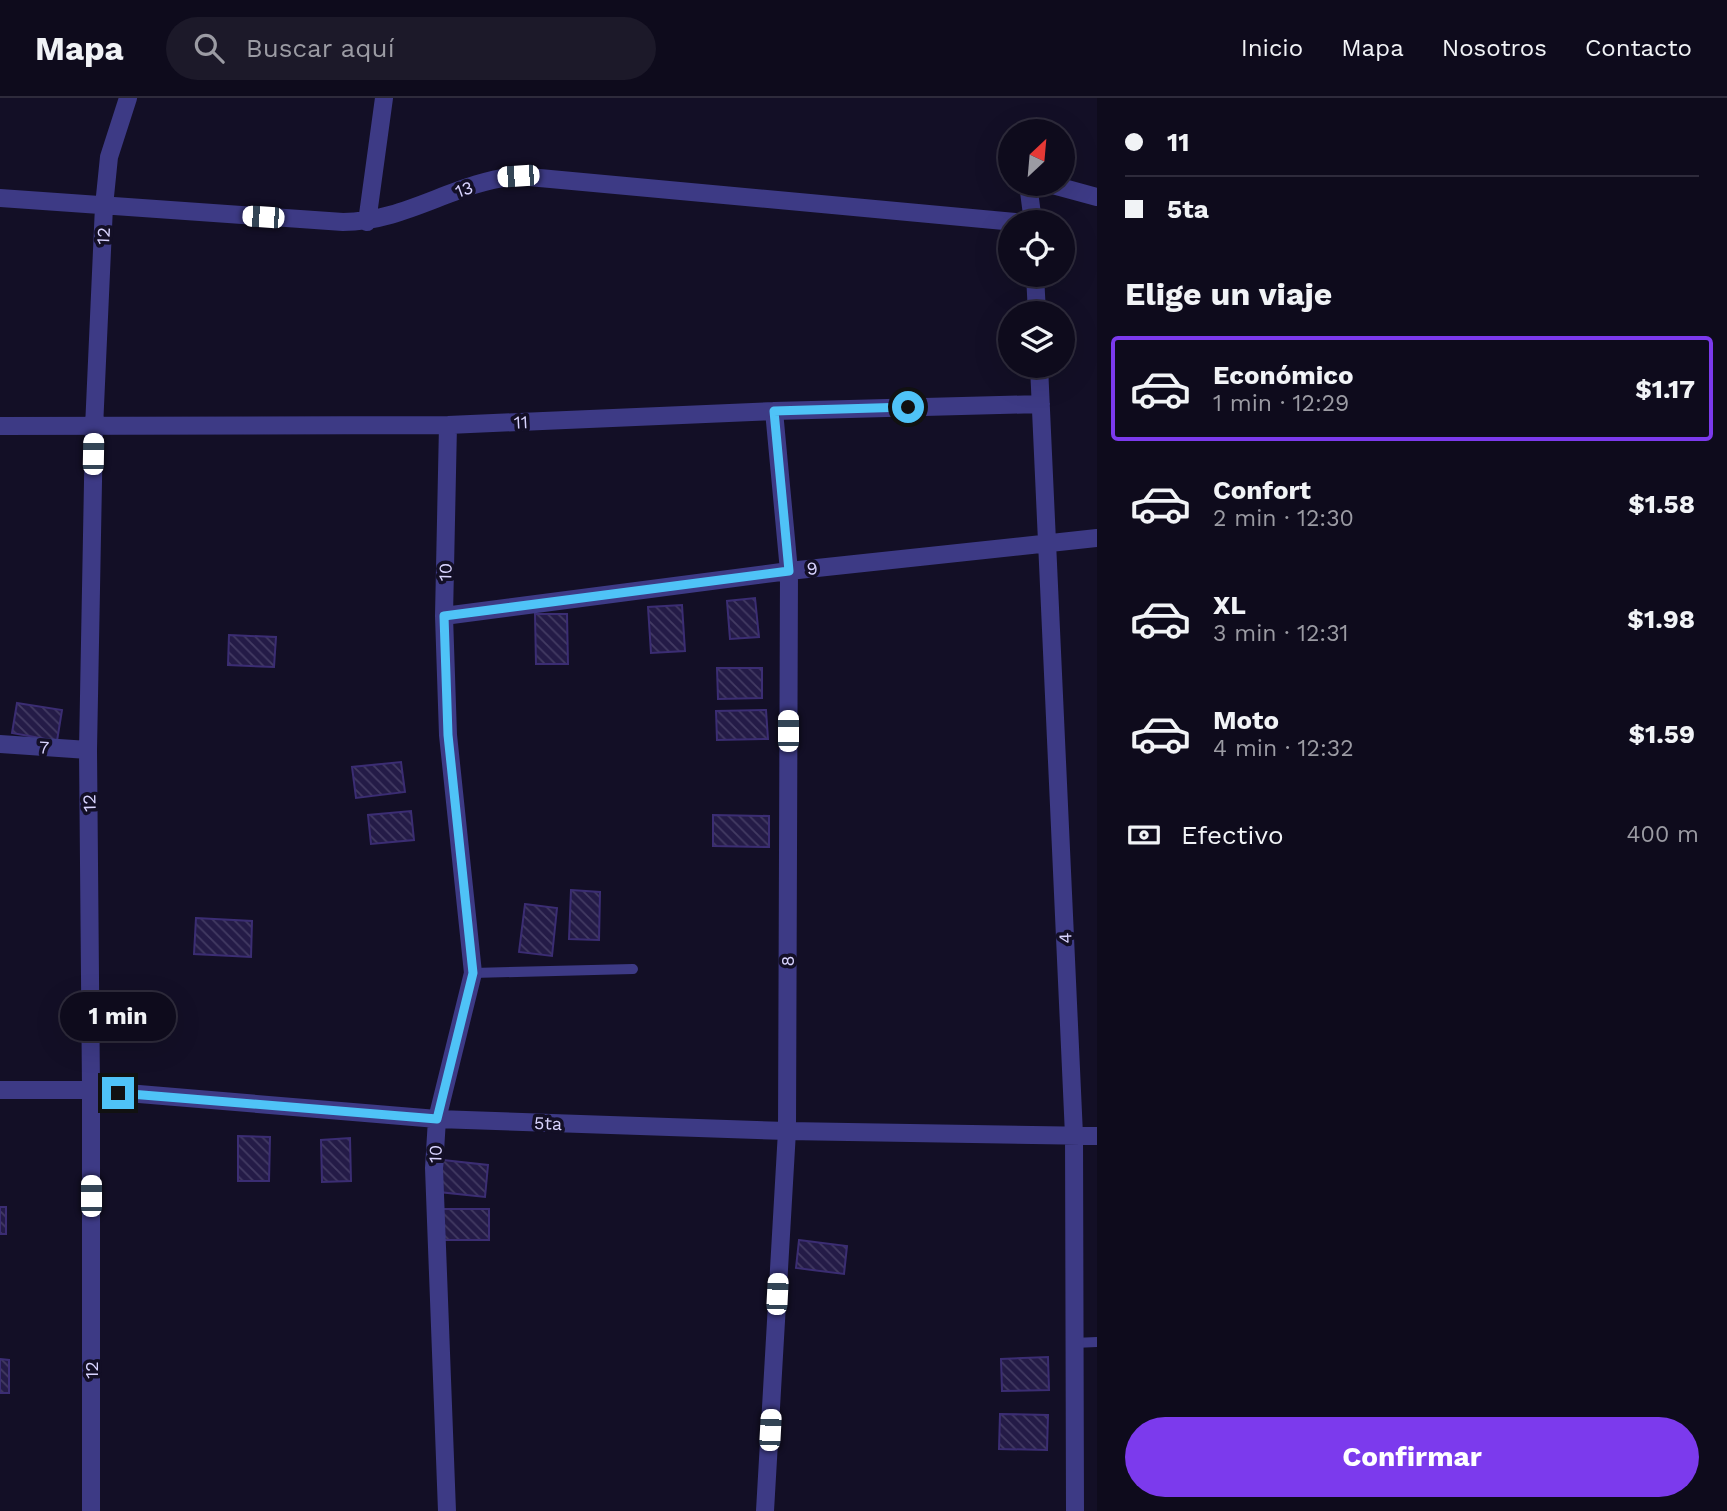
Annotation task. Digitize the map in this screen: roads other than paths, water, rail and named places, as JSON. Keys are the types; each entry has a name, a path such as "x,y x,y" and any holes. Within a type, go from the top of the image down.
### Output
{"street":[{"name":"12","path":"91,1511 88,750 94,428 104,206 109,157 128,98"},
{"path":"367,222 384,98"},
{"name":"13","path":"0,198 367,222 487,180 518,176 998,220"},
{"path":"1075,191 1097,197"},
{"name":"4","path":"1040,378 1074,1135 1075,1511"},
{"name":"11","path":"0,426 94,428 448,425 774,411 1041,404"},
{"name":"8","path":"765,1511 787,1131 789,571 774,411"},
{"name":"10","path":"447,1511 434,1168 437,1119 473,973 448,735 444,616 448,425"},
{"name":"9","path":"444,616 789,571 1097,538"},
{"name":"7","path":"0,744 88,750"},
{"name":"5ta","path":"0,1090 91,1090 437,1119 787,1131 1097,1136"}],"lane":[{"path":"473,973 633,969"},
{"path":"1074,1343 1097,1342"}]}
